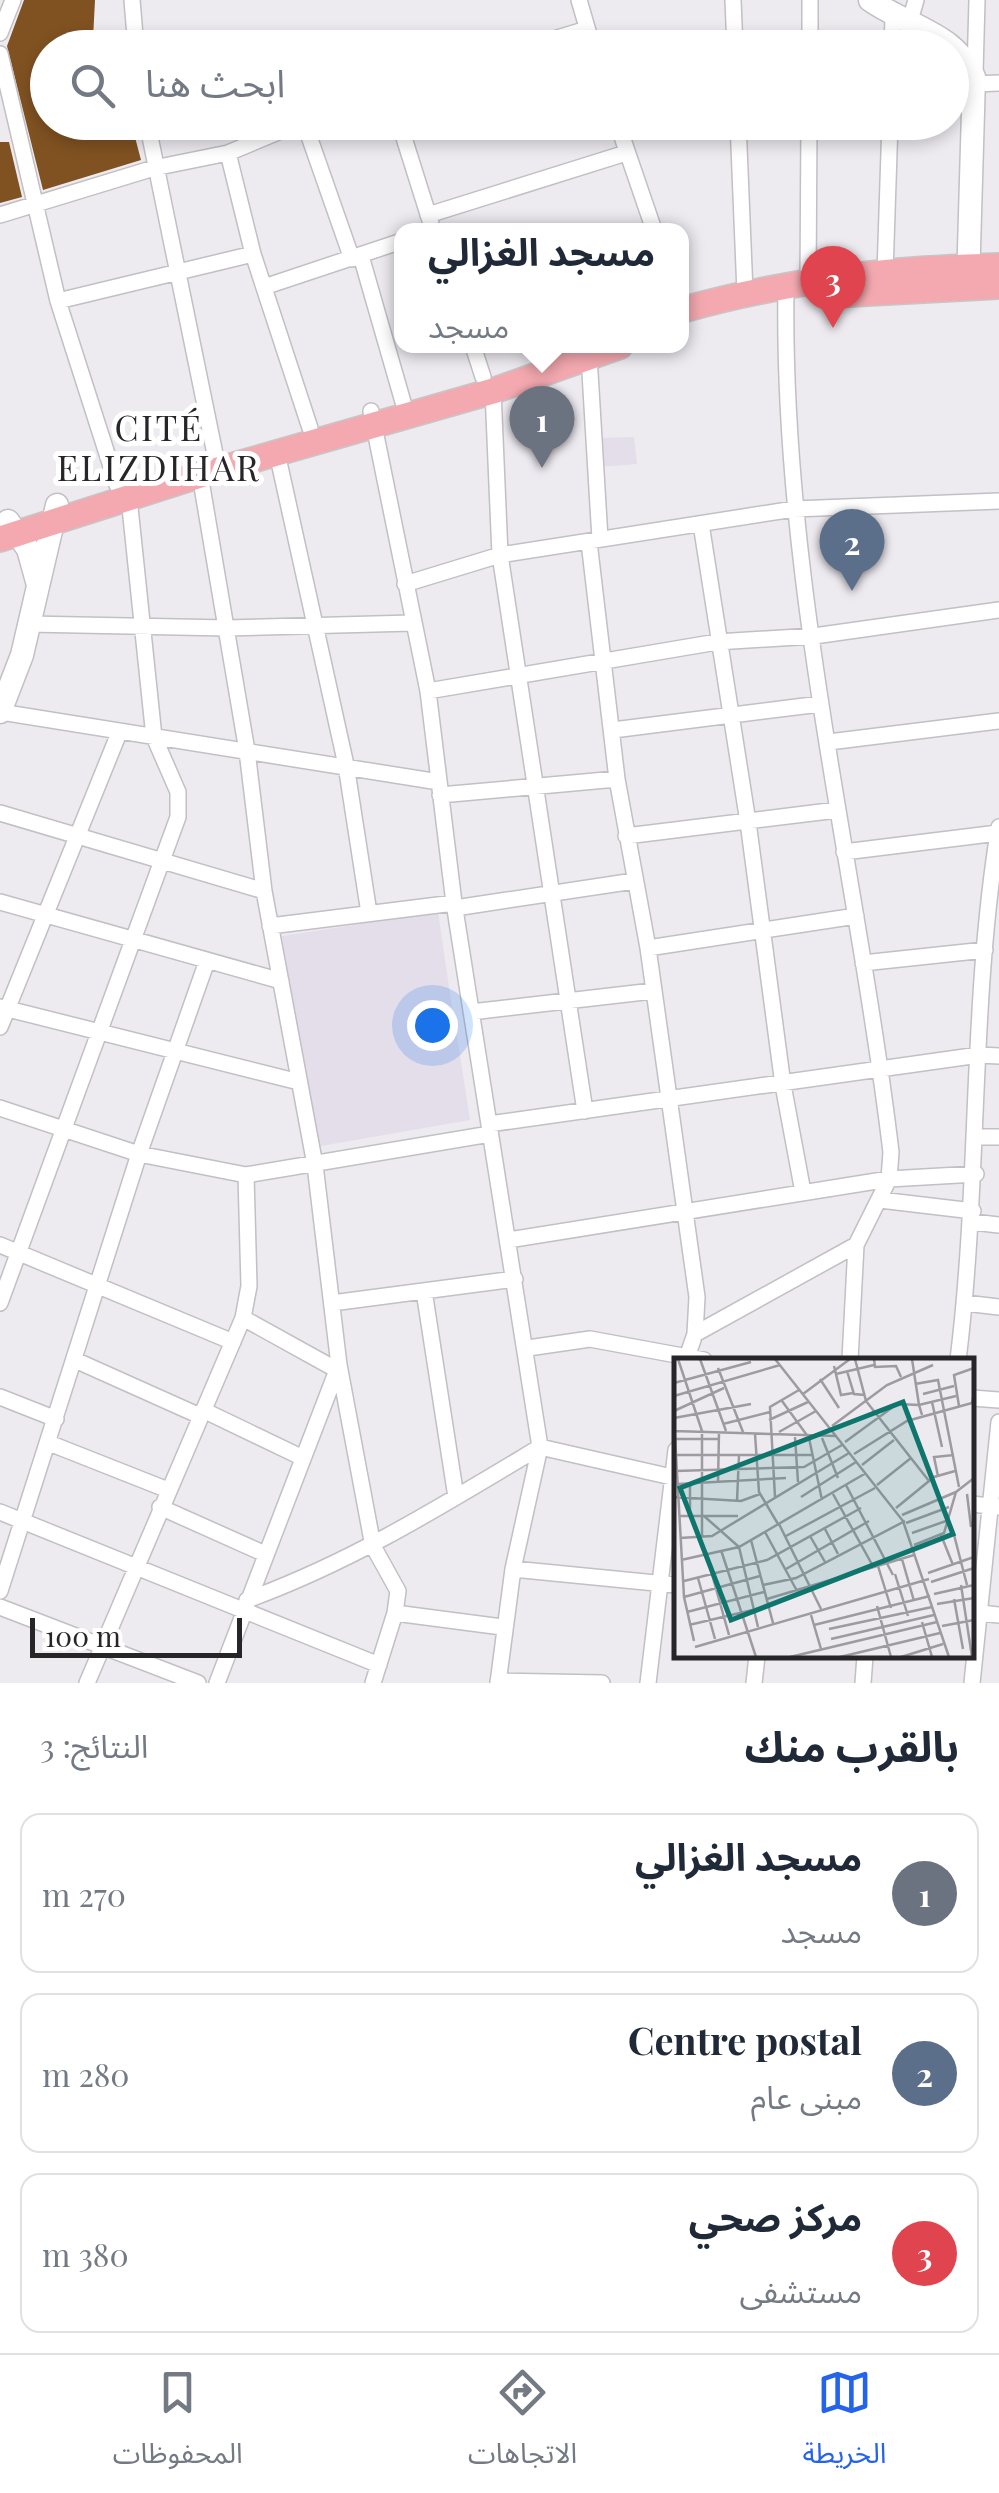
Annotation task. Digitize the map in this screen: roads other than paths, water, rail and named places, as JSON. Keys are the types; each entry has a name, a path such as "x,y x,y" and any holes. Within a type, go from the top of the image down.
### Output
{"main road":[{"path":"689,307 745,293 968,277 999,266"},
{"path":"689,324 794,291 884,273 968,277 999,286"},
{"path":"208,465 278,452 578,353"},
{"path":"6,529 310,428 373,419 403,402 488,384"}],"street":[{"path":"0,33 13,0"},
{"path":"132,0 134,30"},
{"path":"579,0 587,29 584,30"},
{"path":"733,0 734,30"},
{"path":"810,0 810,30"},
{"path":"870,0 921,30"},
{"path":"898,30 916,0"},
{"path":"968,277 977,0"},
{"path":"0,54 8,128 58,300 123,491 154,737 179,798 178,817 98,1030 66,1130 8,1248 0,1302"},
{"path":"969,70 974,80"},
{"path":"974,80 999,83"},
{"path":"149,140 208,465 264,891 315,1164 338,1368 373,1546 396,1585 396,1612 373,1683"},
{"path":"0,215 154,168 228,153 259,140"},
{"path":"310,140 357,257 403,402"},
{"path":"404,140 430,223"},
{"path":"622,140 651,223"},
{"path":"739,140 745,293"},
{"path":"807,140 794,291 794,509 814,636 820,704 881,1070 890,1152 888,1179 856,1245 850,1358"},
{"path":"884,273 889,140"},
{"path":"228,153 253,254 310,428"},
{"path":"439,223 626,153"},
{"path":"264,287 394,244"},
{"path":"58,300 253,254"},
{"path":"475,353 488,384 500,555 585,1111"},
{"path":"584,353 602,660 697,1296 695,1334 686,1358"},
{"path":"373,419 428,691 454,905 528,1348 540,1447 502,1627 498,1682 602,1683"},
{"path":"278,452 346,765 369,914"},
{"path":"405,584 500,555 794,509 999,501"},
{"path":"56,513 29,624 0,712 346,765 439,789 533,790 617,779"},
{"path":"702,524 783,1084 803,1192"},
{"path":"6,529 38,586"},
{"path":"428,691 717,642 814,636 999,610"},
{"path":"29,624 227,628 315,622 412,623"},
{"path":"613,730 820,704"},
{"path":"829,742 999,721"},
{"path":"0,1028 3,1008 48,914 118,733"},
{"path":"626,836 837,810"},
{"path":"0,813 162,864 264,891"},
{"path":"844,852 998,830 994,914 985,950 991,977 979,1055 973,1217 958,1358"},
{"path":"270,926 634,881"},
{"path":"0,902 282,981"},
{"path":"648,948 763,934 856,916"},
{"path":"863,962 985,950"},
{"path":"0,1591 139,1154 207,961"},
{"path":"471,1012 654,991"},
{"path":"3,1008 299,1082"},
{"path":"0,1108 139,1154 246,1175 585,1111 979,1055 999,1056"},
{"path":"977,1136 999,1137"},
{"path":"508,1240 888,1179 976,1174"},
{"path":"87,1683 243,1318 249,1286 246,1175"},
{"path":"880,1200 999,1224"},
{"path":"695,1334 856,1245"},
{"path":"8,1248 233,1342"},
{"path":"332,1303 515,1279"},
{"path":"424,1291 456,1498"},
{"path":"965,1302 999,1307"},
{"path":"243,1318 338,1368"},
{"path":"528,1348 590,1339 681,1358"},
{"path":"75,1360 303,1458"},
{"path":"217,1683 338,1368"},
{"path":"0,1397 56,1419"},
{"path":"974,1398 999,1400"},
{"path":"999,1422 974,1612 999,1615"},
{"path":"49,1443 168,1490"},
{"path":"245,1605 373,1546 540,1447 674,1478"},
{"path":"648,1683 669,1584 674,1496"},
{"path":"160,1507 265,1554"},
{"path":"0,1512 245,1605 379,1665"},
{"path":"513,1570 669,1584"},
{"path":"0,1607 198,1683"},
{"path":"396,1612 502,1627"},
{"path":"754,1683 757,1658"},
{"path":"863,1683 864,1658"},
{"path":"972,1683 973,1658"}],"place":[{"name":"مركز صحي","path":"833,328"},
{"name":"مسجد الغزالي","path":"542,468"},
{"name":"Centre postal","path":"852,591"}],"district":[{"name":"CITÉ ELIZDIHAR","path":"159,449"}]}
